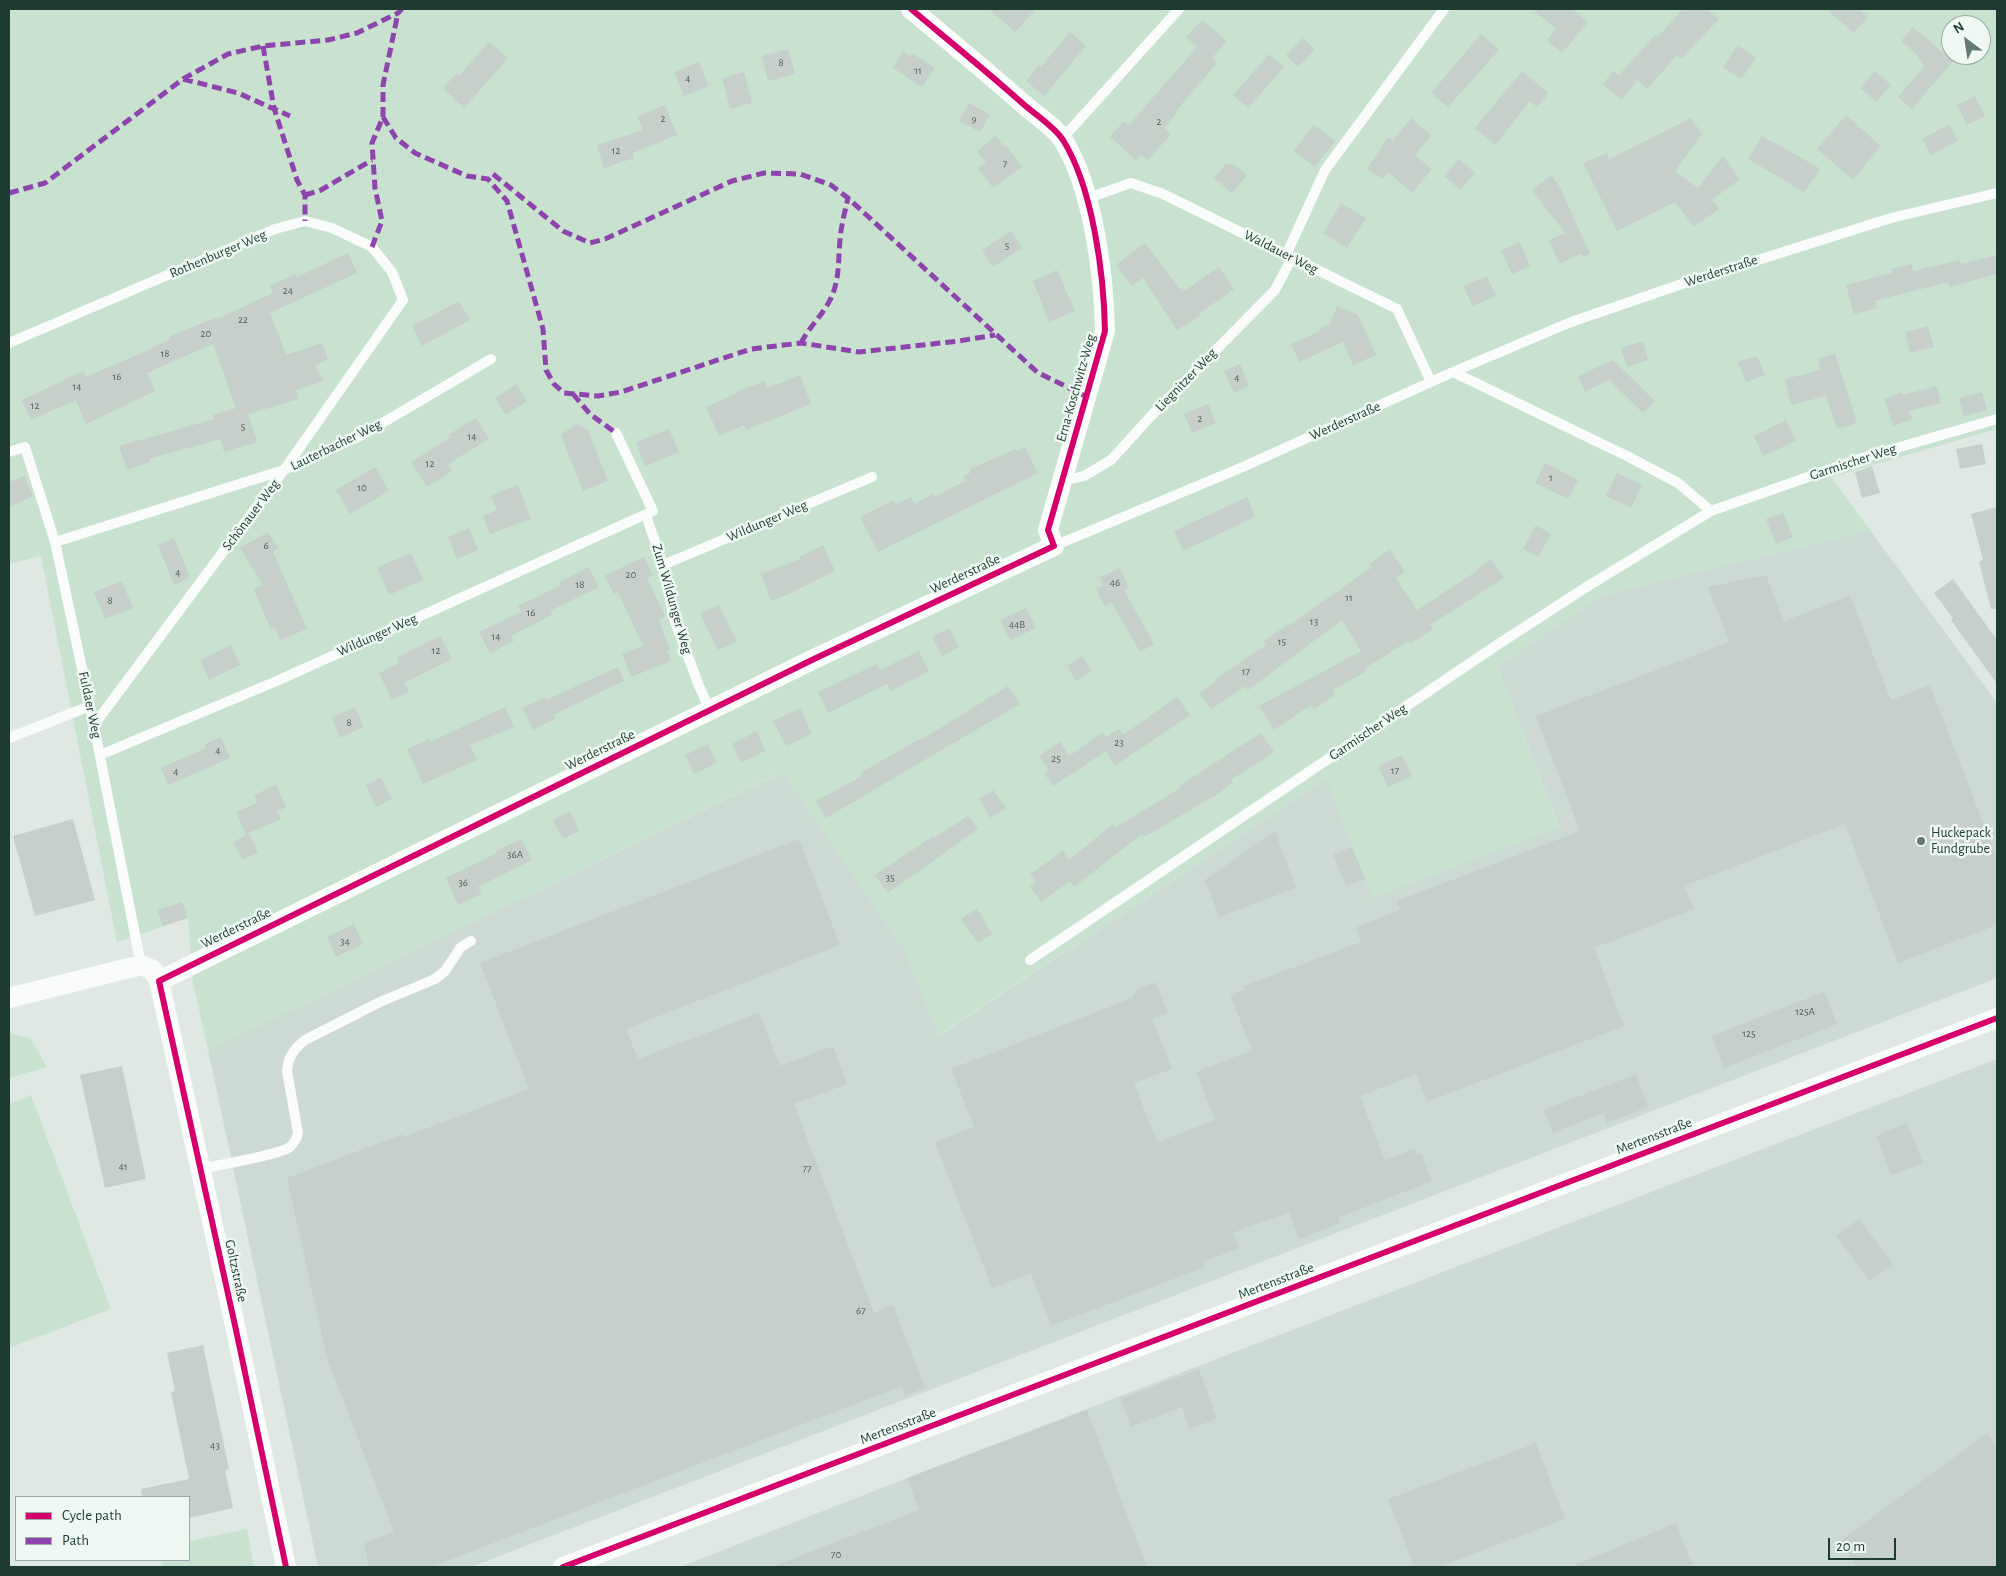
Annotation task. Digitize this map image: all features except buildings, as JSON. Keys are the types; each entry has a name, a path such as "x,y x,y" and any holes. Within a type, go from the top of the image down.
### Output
{"street":[{"name":"Erna-Koschwitz-Weg","path":"911,9 1017,98 1062,139 1073,159 1088,198 1105,297 1105,331 1048,530 1054,546"},
{"name":"Werderstraße","path":"159,981 710,710 1054,546"},
{"path":"9,998 141,965 153,970 159,981"},
{"name":"Goltzstraße","path":"159,981 286,1567"},
{"name":"Mertensstraße","path":"563,1567 1997,1018"}],"lane":[{"path":"1062,139 1179,9"},
{"name":"Liegnitzer Weg","path":"1063,481 1084,476 1111,460 1151,416 1275,290 1325,170 1444,9"},
{"name":"Waldauer Weg","path":"1088,198 1131,184 1163,194 1397,309 1431,382"},
{"name":"Werderstraße","path":"1054,546 1245,466 1453,372 1571,322 1685,283 1890,218 1997,193"},
{"name":"Rothenburger Weg","path":"9,343 275,230 305,221 332,228 372,247 392,272 403,300"},
{"name":"Schönauer Weg","path":"94,725 284,470 403,300"},
{"name":"Lauterbacher Weg","path":"55,542 284,470 362,435 491,359"},
{"path":"1453,372 1678,483 1711,511"},
{"name":"Garmischer Weg","path":"1030,960 1497,645 1588,586 1711,511 1865,457 1997,419"},
{"name":"Zum Wildunger Weg","path":"616,433 650,513 674,619 710,710"},
{"name":"Fuldaer Weg","path":"9,452 25,447 55,542 94,725 141,965"},
{"name":"Wildunger Weg","path":"663,565 872,477"},
{"name":"Wildunger Weg","path":"100,755 279,680 650,513"},
{"path":"9,738 90,706"},
{"path":"200,1169 277,1152 290,1147 296,1140 298,1133 287,1071 288,1063 295,1048 305,1040 380,1002 435,979 461,947 471,940"}],"shaded area":[{"path":"1870,530 1997,703 1997,978 471,1567 318,1567 208,1050 783,772 905,950 939,1036 1326,779 1559,826 1497,666 1603,595"},
{"path":"1997,1059 1997,1567 680,1567 907,1478"}],"green space":[{"path":"9,9 1997,9 1997,429 1831,477 1870,530 1603,595 1497,666 1559,827 1372,898 1326,779 938,1036 905,950 782,772 208,1050 193,982 188,918 117,942 41,556 9,564"},
{"path":"9,1033 30,1038 47,1067 9,1078"},
{"path":"31,1095 111,1309 9,1348 9,1104"},
{"path":"247,1529 254,1567 164,1567 161,1561 190,1561 190,1541"}],"marked path":[{"path":"9,193 45,183 183,79 228,54 263,46 328,40 357,33 398,13 402,9"},
{"path":"372,247 382,221 375,188 372,143 383,117 383,85 398,13"},
{"path":"263,46 274,108 297,180 305,195 305,221"},
{"path":"183,79 238,93 290,116"},
{"path":"383,117 396,138 415,153 467,176 488,179 507,201 543,329 546,370 554,384 564,393 598,396 621,392 751,349 801,343 859,352 995,335"},
{"path":"305,195 321,190 372,160"},
{"path":"493,174 563,231 590,243 605,239 732,181 764,173 800,174 831,185 848,198 1037,372 1087,397"},
{"path":"801,343 828,304 834,291 841,229 848,198"},
{"path":"573,394 590,414 616,433"}],"cycle path":[{"path":"286,1567 159,981 816,658 1054,546 1048,530 1105,331 1099,259 1089,207 1073,160 1059,135 911,9"},
{"path":"563,1567 1997,1018"}],"place":[{"name":"Huckepack Fundgrube","path":"1921,841"}]}
